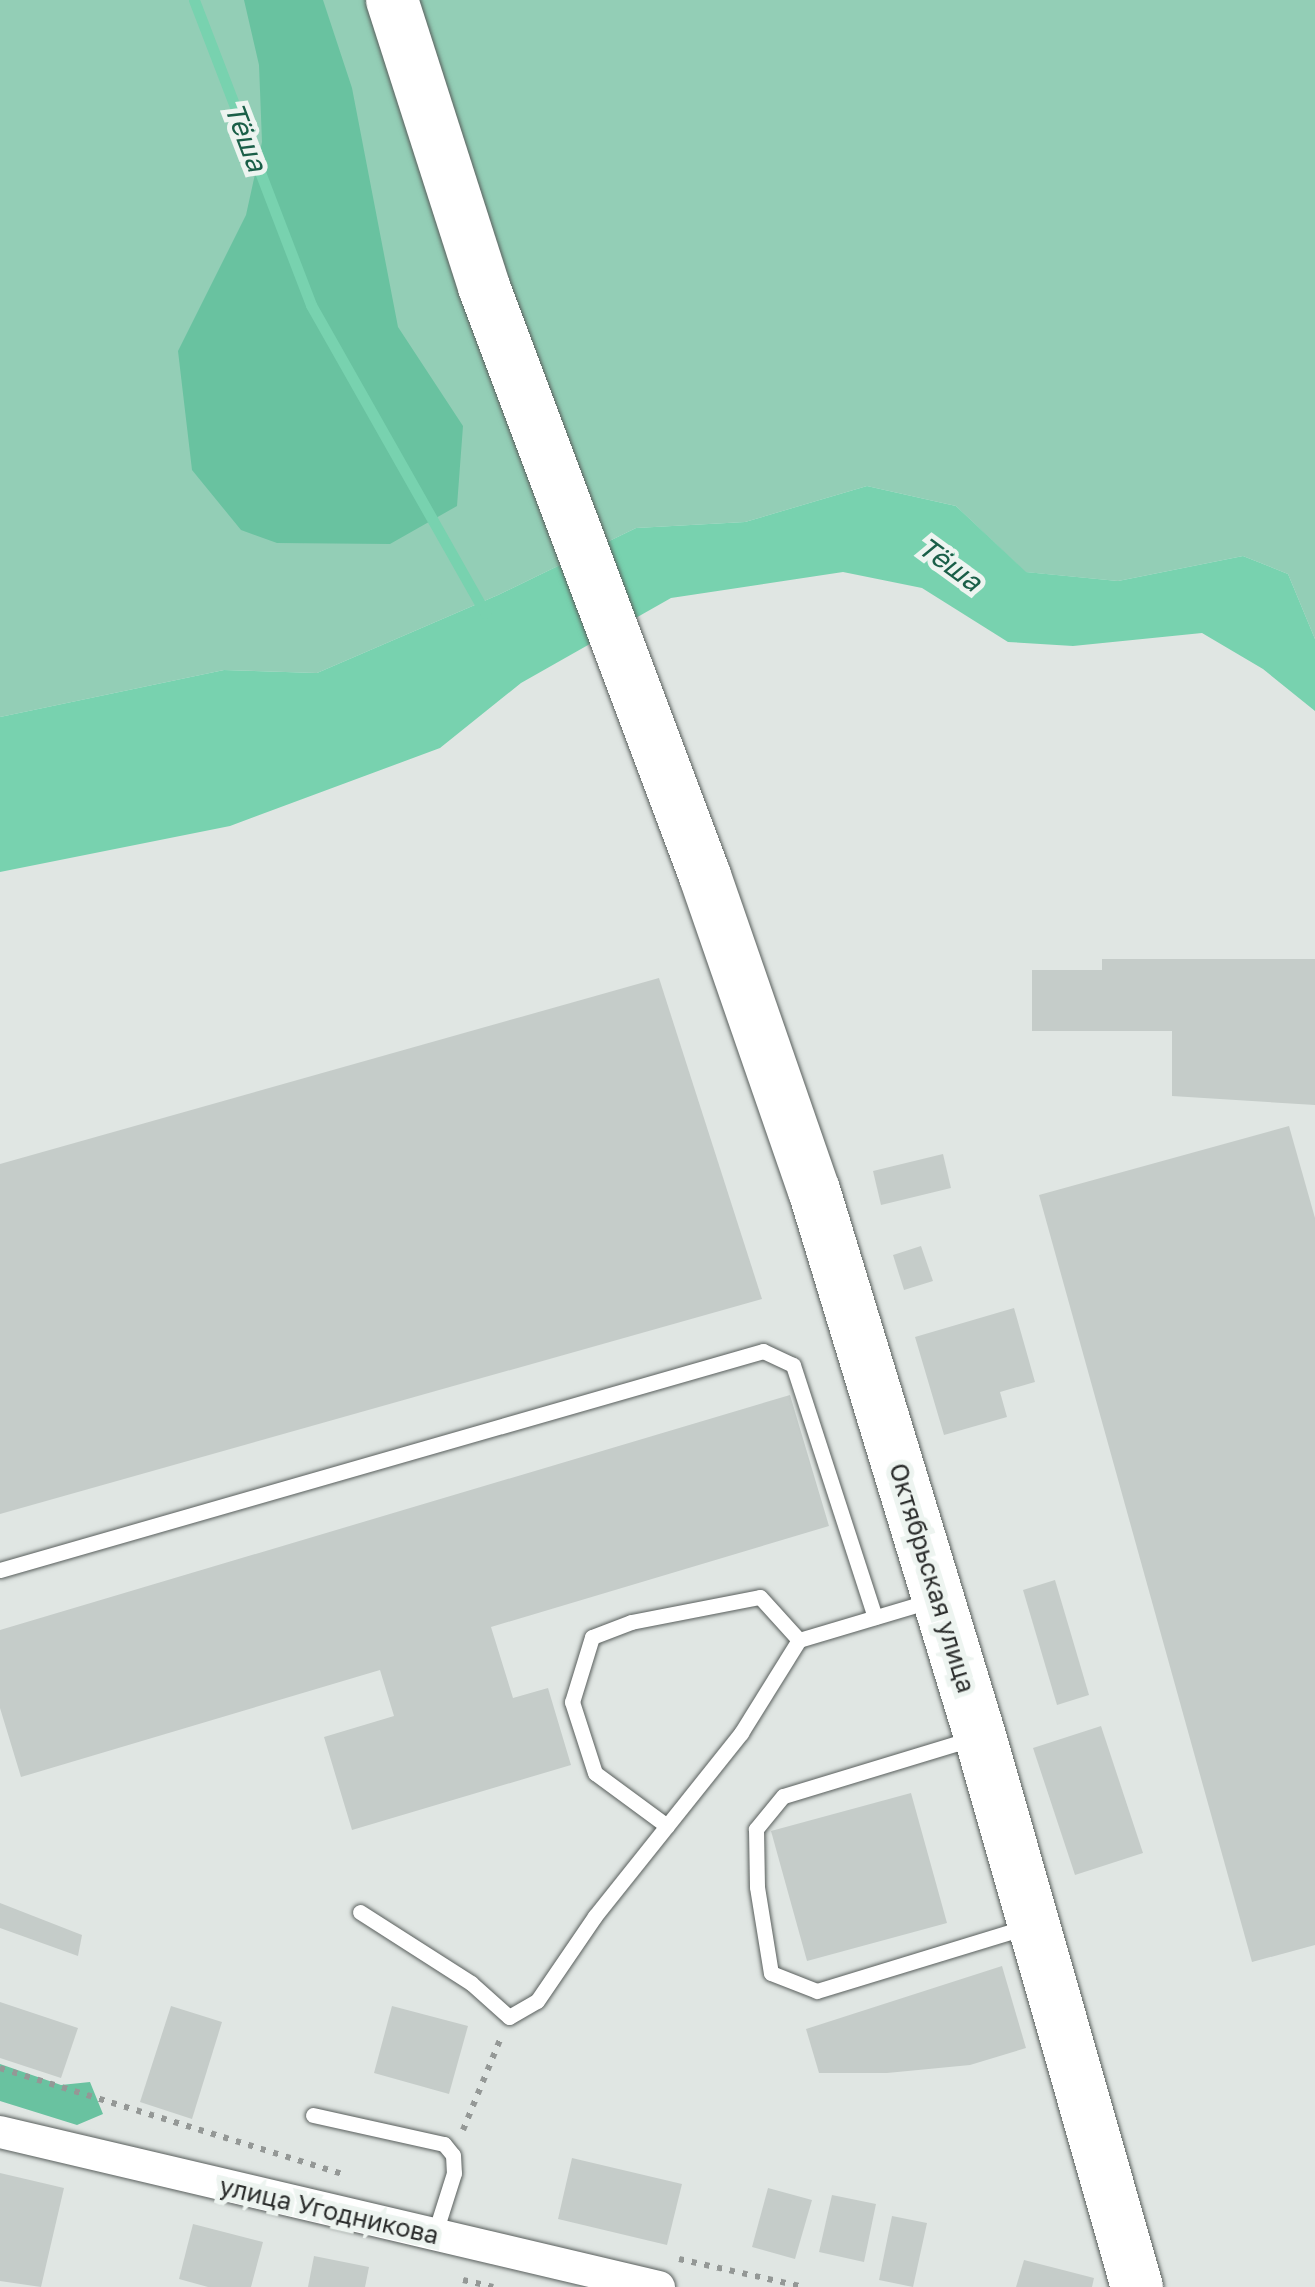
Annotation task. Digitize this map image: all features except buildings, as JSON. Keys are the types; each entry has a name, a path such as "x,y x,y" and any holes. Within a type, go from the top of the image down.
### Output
{"main road":[{"name":"Октябрьская улица","path":"392,0 484,287 705,876 814,1190 980,1736 1137,2287"}],"street":[{"name":"улица Угодникова","path":"0,2132 434,2236 665,2272"}],"lane":[{"path":"406,0 442,160"},
{"path":"0,1570 762,1352 793,1365 876,1618"},
{"path":"667,1826 595,1772 572,1702 592,1636 631,1622 760,1597 800,1640"},
{"path":"360,1912 471,1983 509,2017 537,2001 595,1916 740,1733 800,1640 938,1599"},
{"path":"980,1736 783,1796 756,1829 757,1887 771,1973 816,1991 1032,1926"},
{"path":"313,2115 444,2144 454,2155 454,2173 434,2236"}],"path":[{"path":"454,2155 509,2017"},
{"path":"0,2068 352,2177"},
{"path":"665,2272 804,2287"}],"shaded area":[{"path":"0,0 1315,0 1315,639 1288,574 1243,556 1118,581 1025,572 956,506 867,486 745,522 636,528 498,595 317,673 224,670 0,717"},
{"path":"244,0 323,0 352,88 398,327 463,426 457,506 390,544 277,543 241,530 192,470 178,351 246,215 262,142 259,65"},
{"path":"0,2064 61,2085 90,2082 103,2114 77,2125 0,2101"}],"water":[{"path":"867,486 956,506 1026,572 1118,581 1243,556 1288,574 1315,639 1315,711 1263,669 1202,633 1073,646 1008,642 922,588 843,572 671,598 521,683 440,748 230,826 0,872 0,717 224,670 317,673 498,595 636,528 745,522"}],"waterway":[{"name":"Тёша","path":"194,0 311,305 485,613"}]}
